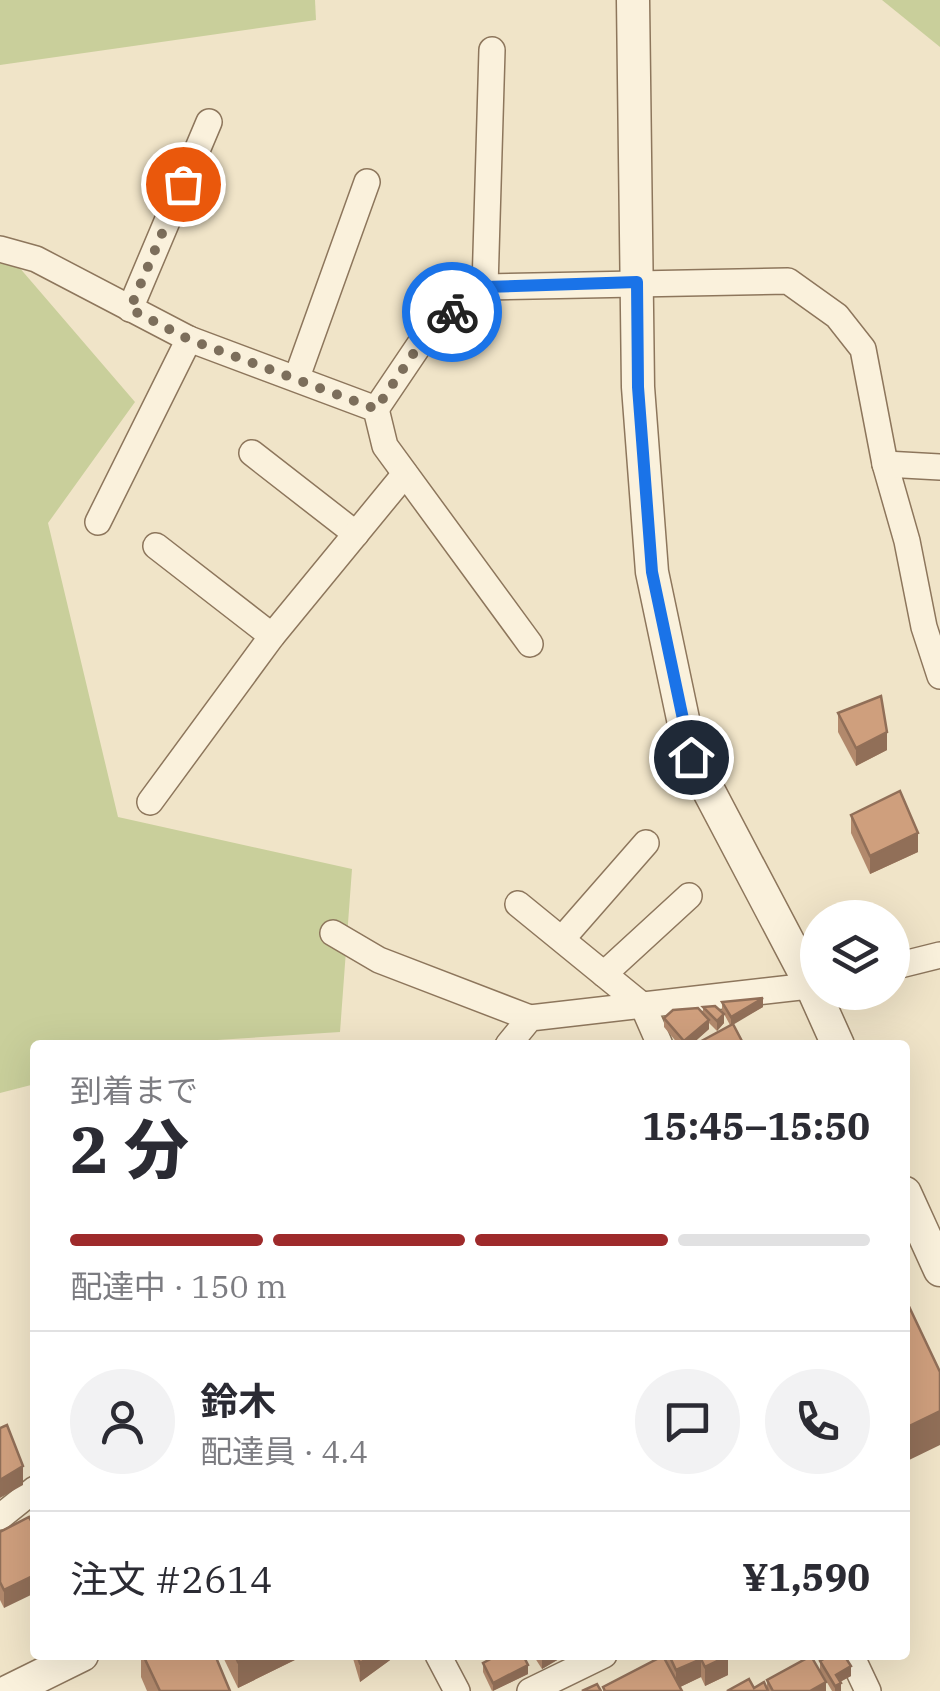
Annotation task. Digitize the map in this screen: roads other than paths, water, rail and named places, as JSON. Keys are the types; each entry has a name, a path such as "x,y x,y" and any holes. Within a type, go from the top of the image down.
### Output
{"street":[{"path":"633,0 638,387 652,572 691,757 800,960"},
{"path":"485,287 492,50"},
{"path":"130,309 209,122"},
{"path":"297,377 367,182"},
{"path":"0,249 36,260 188,339 376,409"},
{"path":"530,644 386,446 376,409 432,326 485,287 788,281 837,316 862,349 885,464 932,628 940,676"},
{"path":"98,522 188,339"},
{"path":"252,454 356,534"},
{"path":"885,464 940,467"},
{"path":"150,802 272,636 405,474"},
{"path":"156,546 272,636"},
{"path":"562,939 646,843"},
{"path":"604,974 688,896"},
{"path":"518,904 643,1006 658,1040"},
{"path":"334,933 379,960 530,1018 800,988"},
{"path":"910,962 940,955"},
{"path":"824,1010 836,1040"},
{"path":"512,1040 530,1018"},
{"path":"914,1237 940,1270"},
{"path":"0,1517 30,1494"},
{"path":"9,1691 72,1660"},
{"path":"440,1660 456,1691"},
{"path":"530,1691 594,1660"},
{"path":"853,1660 868,1691"}]}
